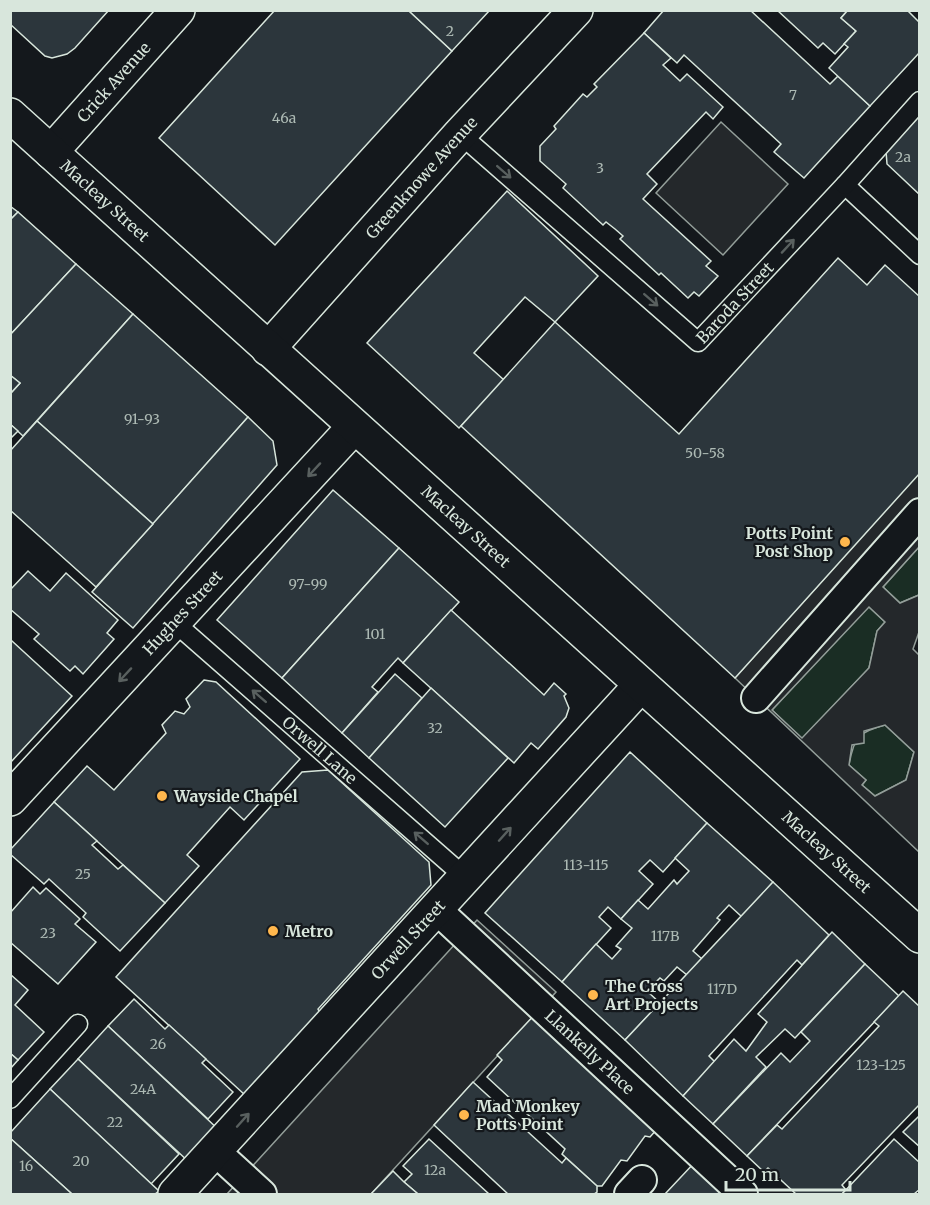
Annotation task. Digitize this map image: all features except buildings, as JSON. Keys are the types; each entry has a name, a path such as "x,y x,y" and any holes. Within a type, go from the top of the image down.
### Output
{"street":[{"name":"Crick Avenue","path":"51,152 178,10"},
{"name":"Greenknowe Avenue","path":"268,349 460,134 576,10"},
{"name":"Macleay Street","path":"10,116 920,936"},
{"name":"Hughes Street","path":"10,799 354,427"},
{"path":"756,698 920,513"},
{"name":"Orwell Street","path":"175,1194 640,686"},
{"name":"Llankelly Place","path":"436,909 743,1194"},
{"path":"215,1151 262,1194"}],"lane":[{"path":"920,101 845,185 920,255"},
{"name":"Baroda Street","path":"460,134 698,342 845,185"},
{"name":"Orwell Lane","path":"174,621 465,877"},
{"path":"10,1099 78,1024"}],"green space":[{"path":"919,547 919,595 900,603 883,587"},
{"path":"868,606 885,622 877,631 869,668 802,739 772,710"},
{"path":"885,725 914,752 906,780 875,796 862,785 866,780 849,765 855,742 859,737 869,730"}],"shaded area":[{"path":"721,122 788,184 723,255 656,193"},
{"path":"919,473 919,547 883,587 900,603 919,595 919,632 913,649 920,656 919,852 735,678","holes":["869,607 885,622 877,631 869,668 802,738 772,710","885,725 914,752 906,780 875,796 862,785 866,780 849,765 852,745 864,743 864,731"]},
{"path":"477,920 556,992 371,1194 227,1194"}],"place":[{"name":"Potts Point Post Shop","path":"845,542"},
{"name":"Wayside Chapel","path":"162,796"},
{"name":"Metro","path":"273,931"},
{"name":"The Cross Art Projects","path":"593,995"},
{"name":"Mad Monkey Potts Point","path":"464,1115"}]}
